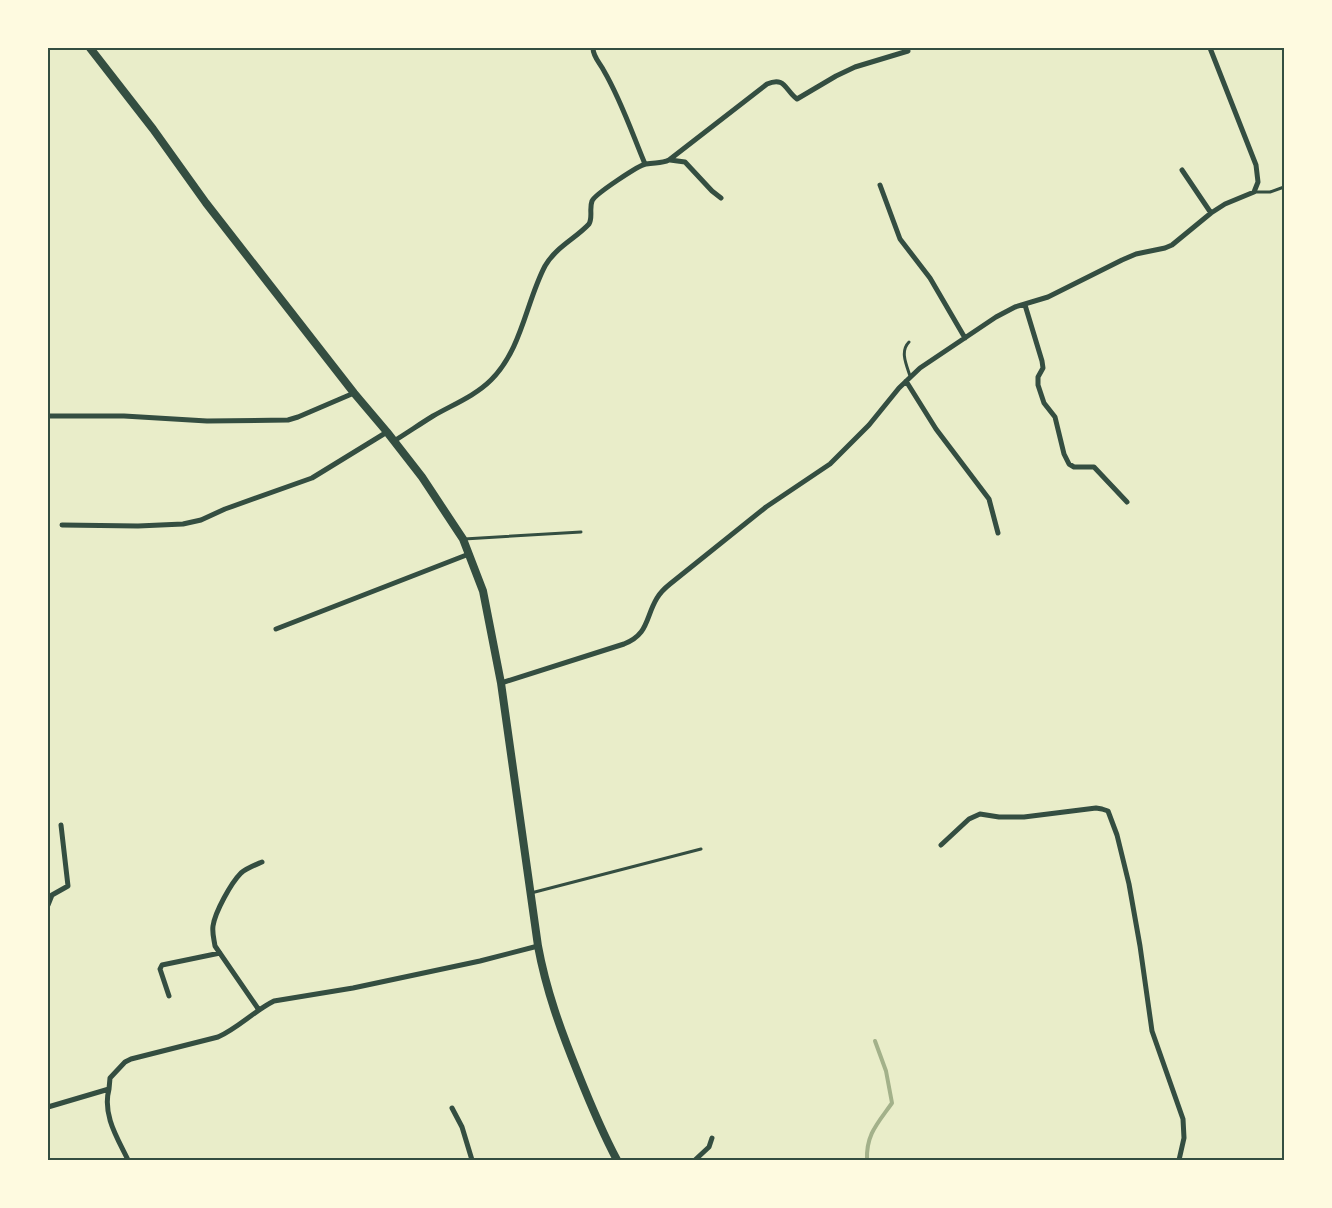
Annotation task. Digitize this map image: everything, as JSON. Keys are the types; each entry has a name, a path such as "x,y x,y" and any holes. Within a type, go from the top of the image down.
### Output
{"main road":[{"path":"90,48 206,203 422,477 463,539 483,592 501,683 538,946 550,998 601,1130 617,1160"}],"street":[{"path":"593,48 595,57 620,101 645,164"},
{"path":"501,683 624,644 638,636 643,630 653,605 662,591 772,503 830,464 869,425 908,378 996,317 1015,308 1048,297 1136,254 1165,248 1211,212 1254,192 1258,182 1254,160 1210,48"},
{"path":"394,441 477,391 493,378 504,363 515,342 549,260 589,224 592,218 591,203 598,193 645,164 658,164 669,160 767,84 778,81 784,84 797,99 855,67 908,51"},
{"path":"669,160 685,162 721,198"},
{"path":"1182,170 1211,212"},
{"path":"880,185 900,239 930,278 965,338"},
{"path":"1026,305 1042,361 1043,368 1038,377 1038,385 1044,403 1055,417 1064,454 1069,464 1074,467 1094,466 1127,502"},
{"path":"908,378 936,429 989,499 998,533"},
{"path":"48,416 124,416 207,421 288,420 354,393"},
{"path":"62,525 138,526 183,524 201,520 312,478 387,432"},
{"path":"276,629 470,554"},
{"path":"941,845 969,820 980,814 1010,818 1096,808 1108,811 1117,835 1129,884 1152,1031 1183,1119 1184,1138 1179,1160"},
{"path":"48,905 52,896 68,886 61,825"},
{"path":"259,1010 215,946 213,926 216,915 234,882 247,869 262,862"},
{"path":"128,1160 109,1122 108,1094 110,1078 125,1062 141,1056 218,1037 229,1032 259,1010 284,999 353,988 480,962 538,946"},
{"path":"169,996 160,969 162,965 220,953"},
{"path":"48,1107 109,1089"},
{"path":"452,1108 467,1141 472,1160"},
{"path":"695,1160 709,1146 712,1138"}],"lane":[{"path":"1254,192 1270,192 1284,187"},
{"path":"908,378 904,351 905,346 909,342"},
{"path":"463,539 581,532"},
{"path":"531,893 701,849"}],"waterway":[{"path":"867,1160 867,1151 874,1129 892,1103 886,1071 875,1041"}]}
